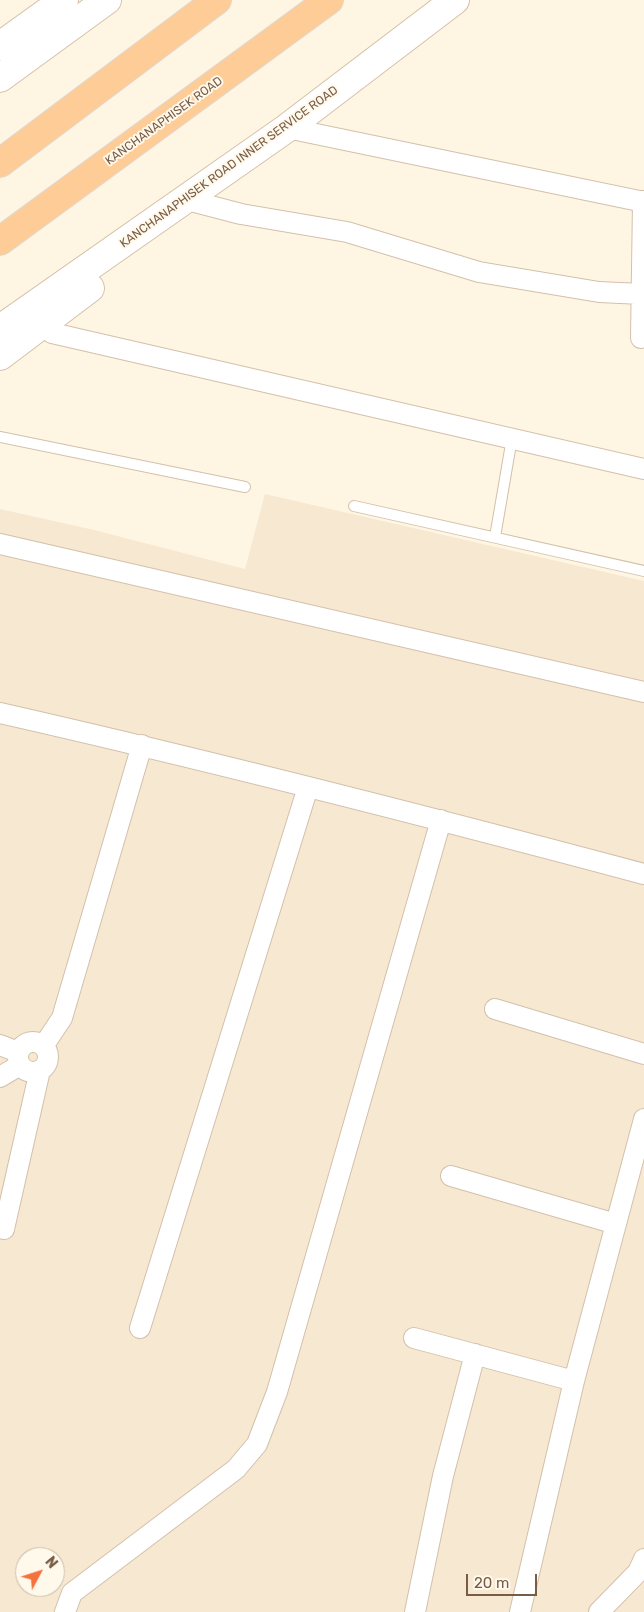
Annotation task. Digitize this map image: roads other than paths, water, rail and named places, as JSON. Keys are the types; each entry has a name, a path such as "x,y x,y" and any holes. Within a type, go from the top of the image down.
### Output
{"highway":[{"path":"0,163 217,0"},
{"name":"KANCHANAPHISEK ROAD","path":"0,241 329,0"}],"main road":[{"path":"0,46 64,0"},
{"path":"0,78 107,0"},
{"name":"KANCHANAPHISEK ROAD INNER SERVICE ROAD","path":"0,329 240,162 455,0"},
{"path":"0,356 108,275 240,162"}],"street":[{"path":"287,128 643,202 641,338"},
{"path":"195,202 241,214 347,232 479,272 599,292 642,294"},
{"path":"42,324 52,333 644,468"},
{"path":"0,544 644,692"},
{"path":"0,713 142,745 441,820 644,874"},
{"path":"44,1045 62,1018 142,745"},
{"path":"140,1328 308,787"},
{"path":"65,1612 72,1593 236,1469 257,1444 277,1392 441,820"},
{"path":"495,1009 644,1054"},
{"path":"0,1077 13,1054 29,1041 44,1045"},
{"path":"4,1229 40,1070 48,1058 44,1045"},
{"path":"13,1054 29,1072 40,1070"},
{"path":"520,1612 574,1381 644,1119"},
{"path":"451,1176 616,1224"},
{"path":"414,1338 574,1381"},
{"path":"415,1612 443,1476 475,1354"},
{"path":"599,1612 638,1572 644,1559"}],"lane":[{"path":"0,437 244,486"},
{"path":"496,538 512,438"},
{"path":"354,506 644,571"}]}
